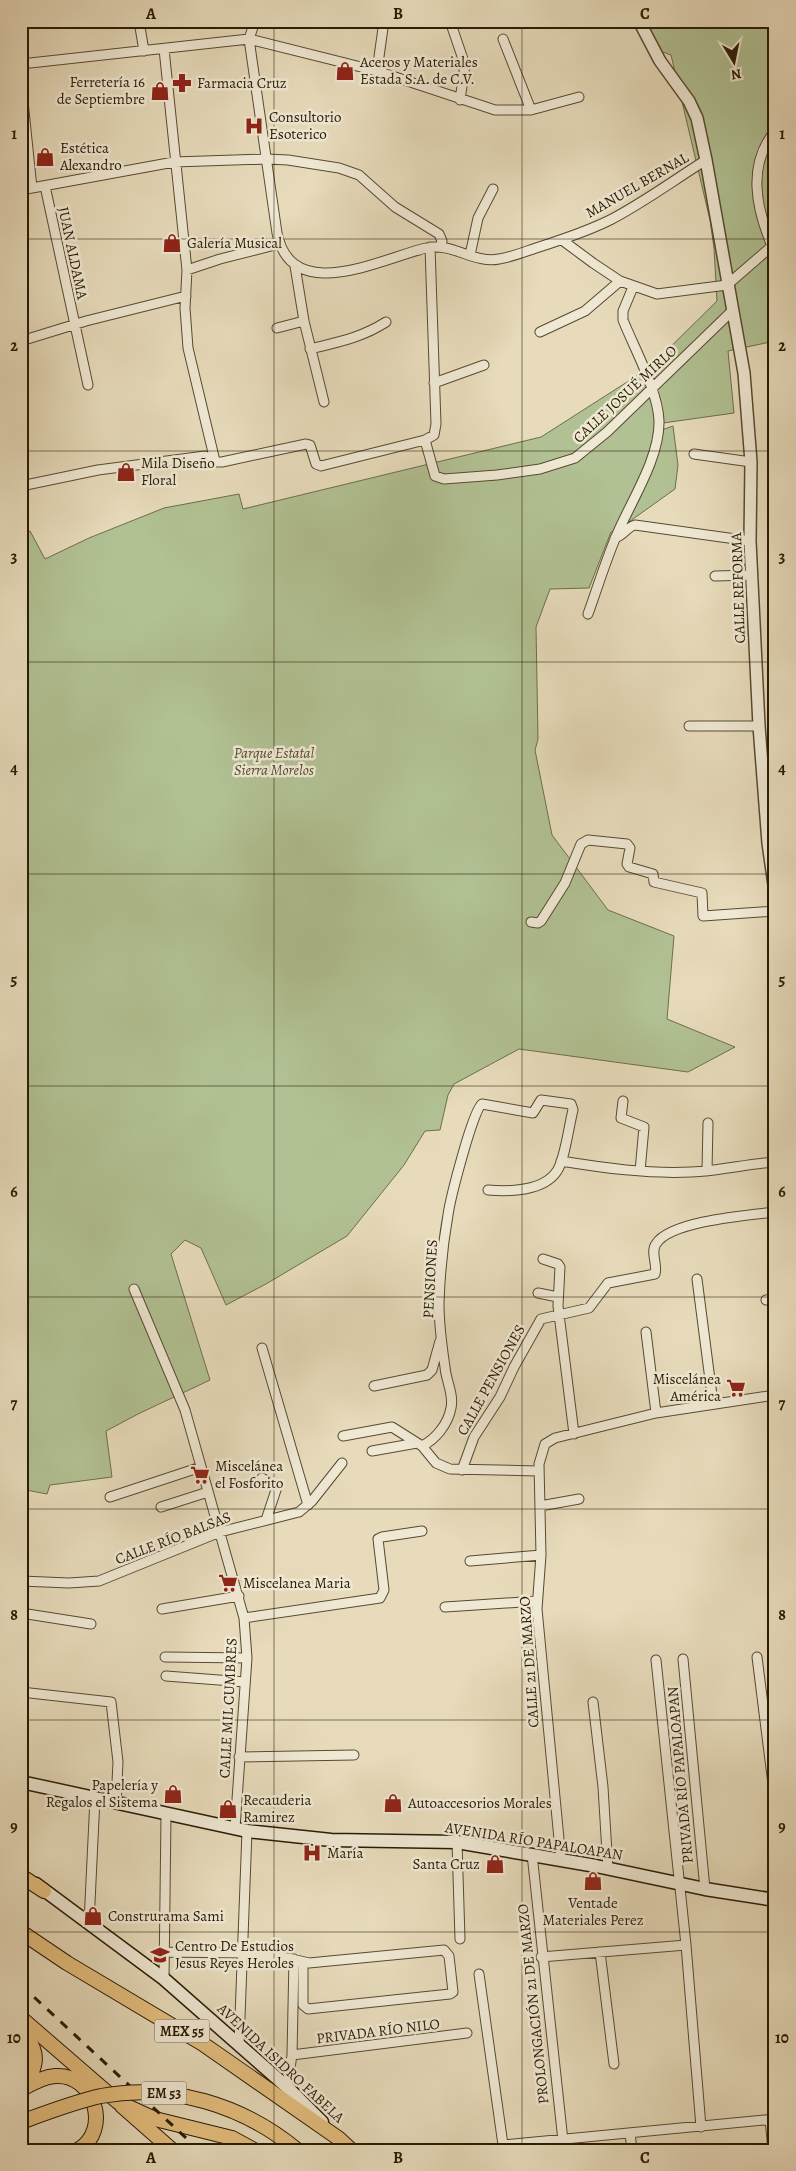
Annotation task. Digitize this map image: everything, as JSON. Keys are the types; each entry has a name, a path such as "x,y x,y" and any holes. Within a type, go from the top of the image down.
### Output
{"main road":[{"name":"AVENIDA RÍO PAPALOAPAN","path":"21,1782 241,1829 331,1840 457,1842 532,1854 705,1889 775,1900"},
{"path":"21,1874 44,1891"},
{"name":"AVENIDA ISIDRO FABELA","path":"44,1891 164,1979 287,2087 338,2138"},
{"name":"AVENIDA ISIDRO FABELA","path":"21,1932 67,1963 203,2044 338,2138"},
{"path":"21,2018 172,2150"},
{"path":"21,2031 32,2043 35,2059 29,2078 22,2089"},
{"path":"22,2089 42,2079 56,2076 75,2080 89,2093 94,2104 96,2124 88,2142 78,2150"},
{"name":"EM 53","path":"21,2122 80,2101 102,2096 129,2093 160,2093 209,2102 243,2114 273,2131 297,2150"},
{"path":"118,2102 155,2119 232,2138 254,2150"},
{"name":"MEX 55","path":"338,2138 351,2150"}],"street":[{"path":"139,21 144,51"},
{"path":"255,21 250,39 279,244 283,253 295,266 304,321 324,402"},
{"path":"377,71 384,21"},
{"path":"450,21 465,65 460,100"},
{"name":"CALLE REFORMA","path":"639,21 660,60 694,110 706,160 731,312 744,373 751,462 750,541 758,726 768,843 775,892"},
{"path":"21,64 250,39 377,71 460,100 496,110 531,110 579,97"},
{"path":"503,39 531,110"},
{"path":"164,49 174,162 187,270 185,324 188,348 215,461"},
{"path":"21,82 32,188"},
{"path":"562,240 620,281 651,293 663,294 727,284 773,247 762,221 756,186 759,159 775,131"},
{"path":"21,190 174,162 267,159 305,162 345,169 360,175 395,207 440,234 442,241 440,247"},
{"name":"MANUEL BERNAL","path":"295,266 307,272 357,269 430,247 440,247 485,260 501,259 562,240 612,219 706,160"},
{"name":"JUAN ALDAMA","path":"46,186 88,385"},
{"path":"470,255 478,218 492,189"},
{"path":"187,270 220,258 279,244"},
{"path":"21,486 107,469 205,456 222,462 306,444 310,446 316,464 321,466 425,440 434,435 436,431 430,247"},
{"path":"540,332 585,311 620,281"},
{"path":"588,614 615,538 641,484 655,447 659,420 652,389 624,320 623,311 633,287"},
{"path":"21,341 186,296"},
{"name":"CALLE JOSUÉ MIRLO","path":"425,440 435,476 444,480 540,469 575,458 590,448 731,312"},
{"path":"277,328 304,321"},
{"path":"310,349 358,337 386,322"},
{"path":"434,383 484,365"},
{"path":"694,454 751,462"},
{"path":"615,538 623,535 629,527 635,525 750,541"},
{"path":"715,576 752,575"},
{"path":"689,726 758,726"},
{"path":"531,922 538,924 541,921 561,890 583,841 588,840 629,846 627,864 629,867 653,875 654,882 702,893 701,913 704,917 775,912"},
{"name":"PENSIONES","path":"420,1445 439,1433 449,1416 451,1408 439,1303 448,1213 470,1128 480,1105 533,1113 541,1100 571,1104 573,1110 561,1162"},
{"path":"623,1101 621,1118 644,1127 640,1171"},
{"path":"707,1171 708,1124"},
{"path":"488,1190 514,1190 542,1183 552,1177 558,1170 561,1162 640,1171 707,1171 775,1162"},
{"name":"CALLE PENSIONES","path":"462,1470 474,1437 500,1397 538,1323 546,1317 589,1308 608,1283 655,1274 655,1244 664,1236 701,1222 775,1212"},
{"path":"543,1259 560,1266 559,1314 574,1434 656,1413 775,1395"},
{"path":"697,1279 713,1403"},
{"name":"CALLE MIL CUMBRES","path":"134,1289 185,1410 244,1618 246,1658 240,1757 244,1953 239,2044"},
{"path":"538,1293 558,1297"},
{"path":"646,1332 656,1413"},
{"path":"374,1386 427,1375 432,1370 442,1334"},
{"path":"262,1348 308,1504"},
{"path":"343,1436 392,1427 420,1445 442,1467 462,1470 538,1471"},
{"name":"CALLE 21 DE MARZO","path":"561,1860 542,1675 537,1601 540,1555 538,1471 542,1450 549,1441 574,1434"},
{"path":"372,1451 420,1445"},
{"name":"CALLE RÍO BALSAS","path":"21,1581 69,1583 99,1581 220,1532 299,1512 342,1463"},
{"path":"110,1497 201,1467"},
{"path":"262,1478 273,1485 276,1490 266,1520"},
{"path":"161,1507 208,1492"},
{"path":"540,1506 579,1499"},
{"path":"244,1618 380,1598 384,1590 378,1539 422,1531"},
{"path":"470,1562 540,1555"},
{"path":"162,1608 239,1596"},
{"path":"446,1607 537,1601"},
{"path":"21,1613 91,1624"},
{"path":"165,1657 246,1658"},
{"path":"757,1657 775,1800"},
{"name":"PRIVADA RÍO PAPALOAPAN","path":"682,1658 705,1889"},
{"path":"656,1660 686,1945 701,2127"},
{"path":"166,1676 245,1682"},
{"path":"21,1692 111,1702 118,1762 116,1803"},
{"path":"593,1702 603,1787 608,1869"},
{"path":"240,1757 354,1755"},
{"path":"89,1923 95,1798"},
{"path":"164,1979 166,1952 166,1814"},
{"path":"457,1842 460,1939"},
{"name":"PROLONGACIÓN 21 DE MARZO","path":"532,1854 541,1957 564,2150"},
{"path":"541,1957 686,1945"},
{"path":"166,1952 244,1953 294,1959 303,1962 444,1950 450,1956 453,1992 450,1994 308,2009 302,2005 303,1962"},
{"path":"600,1952 614,2064"},
{"path":"287,2087 292,2055 294,1959"},
{"path":"479,1974 499,2147 562,2139 772,2119 773,2150"},
{"name":"PRIVADA RÍO NILO","path":"292,2055 467,2033"},
{"path":"630,2133 632,2150"}],"green space":[{"name":"Parque Estatal Sierra Morelos","path":"639,21 775,21 775,341 728,351 734,413 656,424 653,433 673,426 678,465 675,489 619,529 611,532 589,588 550,589 536,627 538,739 535,750 552,835 608,910 674,936 667,1019 735,1047 688,1072 519,1049 454,1084 448,1095 440,1130 425,1131 404,1165 347,1236 266,1284 226,1305 201,1248 185,1240 171,1254 210,1380 106,1431 112,1477 50,1485 47,1494 21,1489 21,536 30,531 45,559 89,538 164,508 239,494 243,509 541,437 649,368 717,301 714,248 710,220 671,55 652,48"}],"railway":[{"path":"21,1985 199,2150"}],"place":[{"name":"Aceros y Materiales Estada S.A. de C.V.","path":"345,71"},
{"name":"Farmacia Cruz","path":"182,83"},
{"name":"Ferretería 16 de Septiembre","path":"160,91"},
{"name":"Consultorio Esoterico","path":"254,126"},
{"name":"Estética Alexandro","path":"45,157"},
{"name":"Galería Musical","path":"172,243"},
{"name":"Mila Diseño Floral","path":"126,472"},
{"name":"Miscelánea América","path":"736,1388"},
{"name":"Miscelánea el Fosforito","path":"200,1475"},
{"name":"Miscelanea Maria","path":"228,1583"},
{"name":"Papelería y Regalos el Sistema","path":"173,1794"},
{"name":"Autoaccesorios Morales","path":"393,1803"},
{"name":"Recauderia Ramirez","path":"228,1809"},
{"name":"María","path":"312,1853"},
{"name":"Santa Cruz","path":"495,1864"},
{"name":"Ventade Materiales Perez","path":"593,1881"},
{"name":"Construrama Sami","path":"93,1916"},
{"name":"Centro De Estudios Jesus Reyes Heroles","path":"160,1955"}]}
